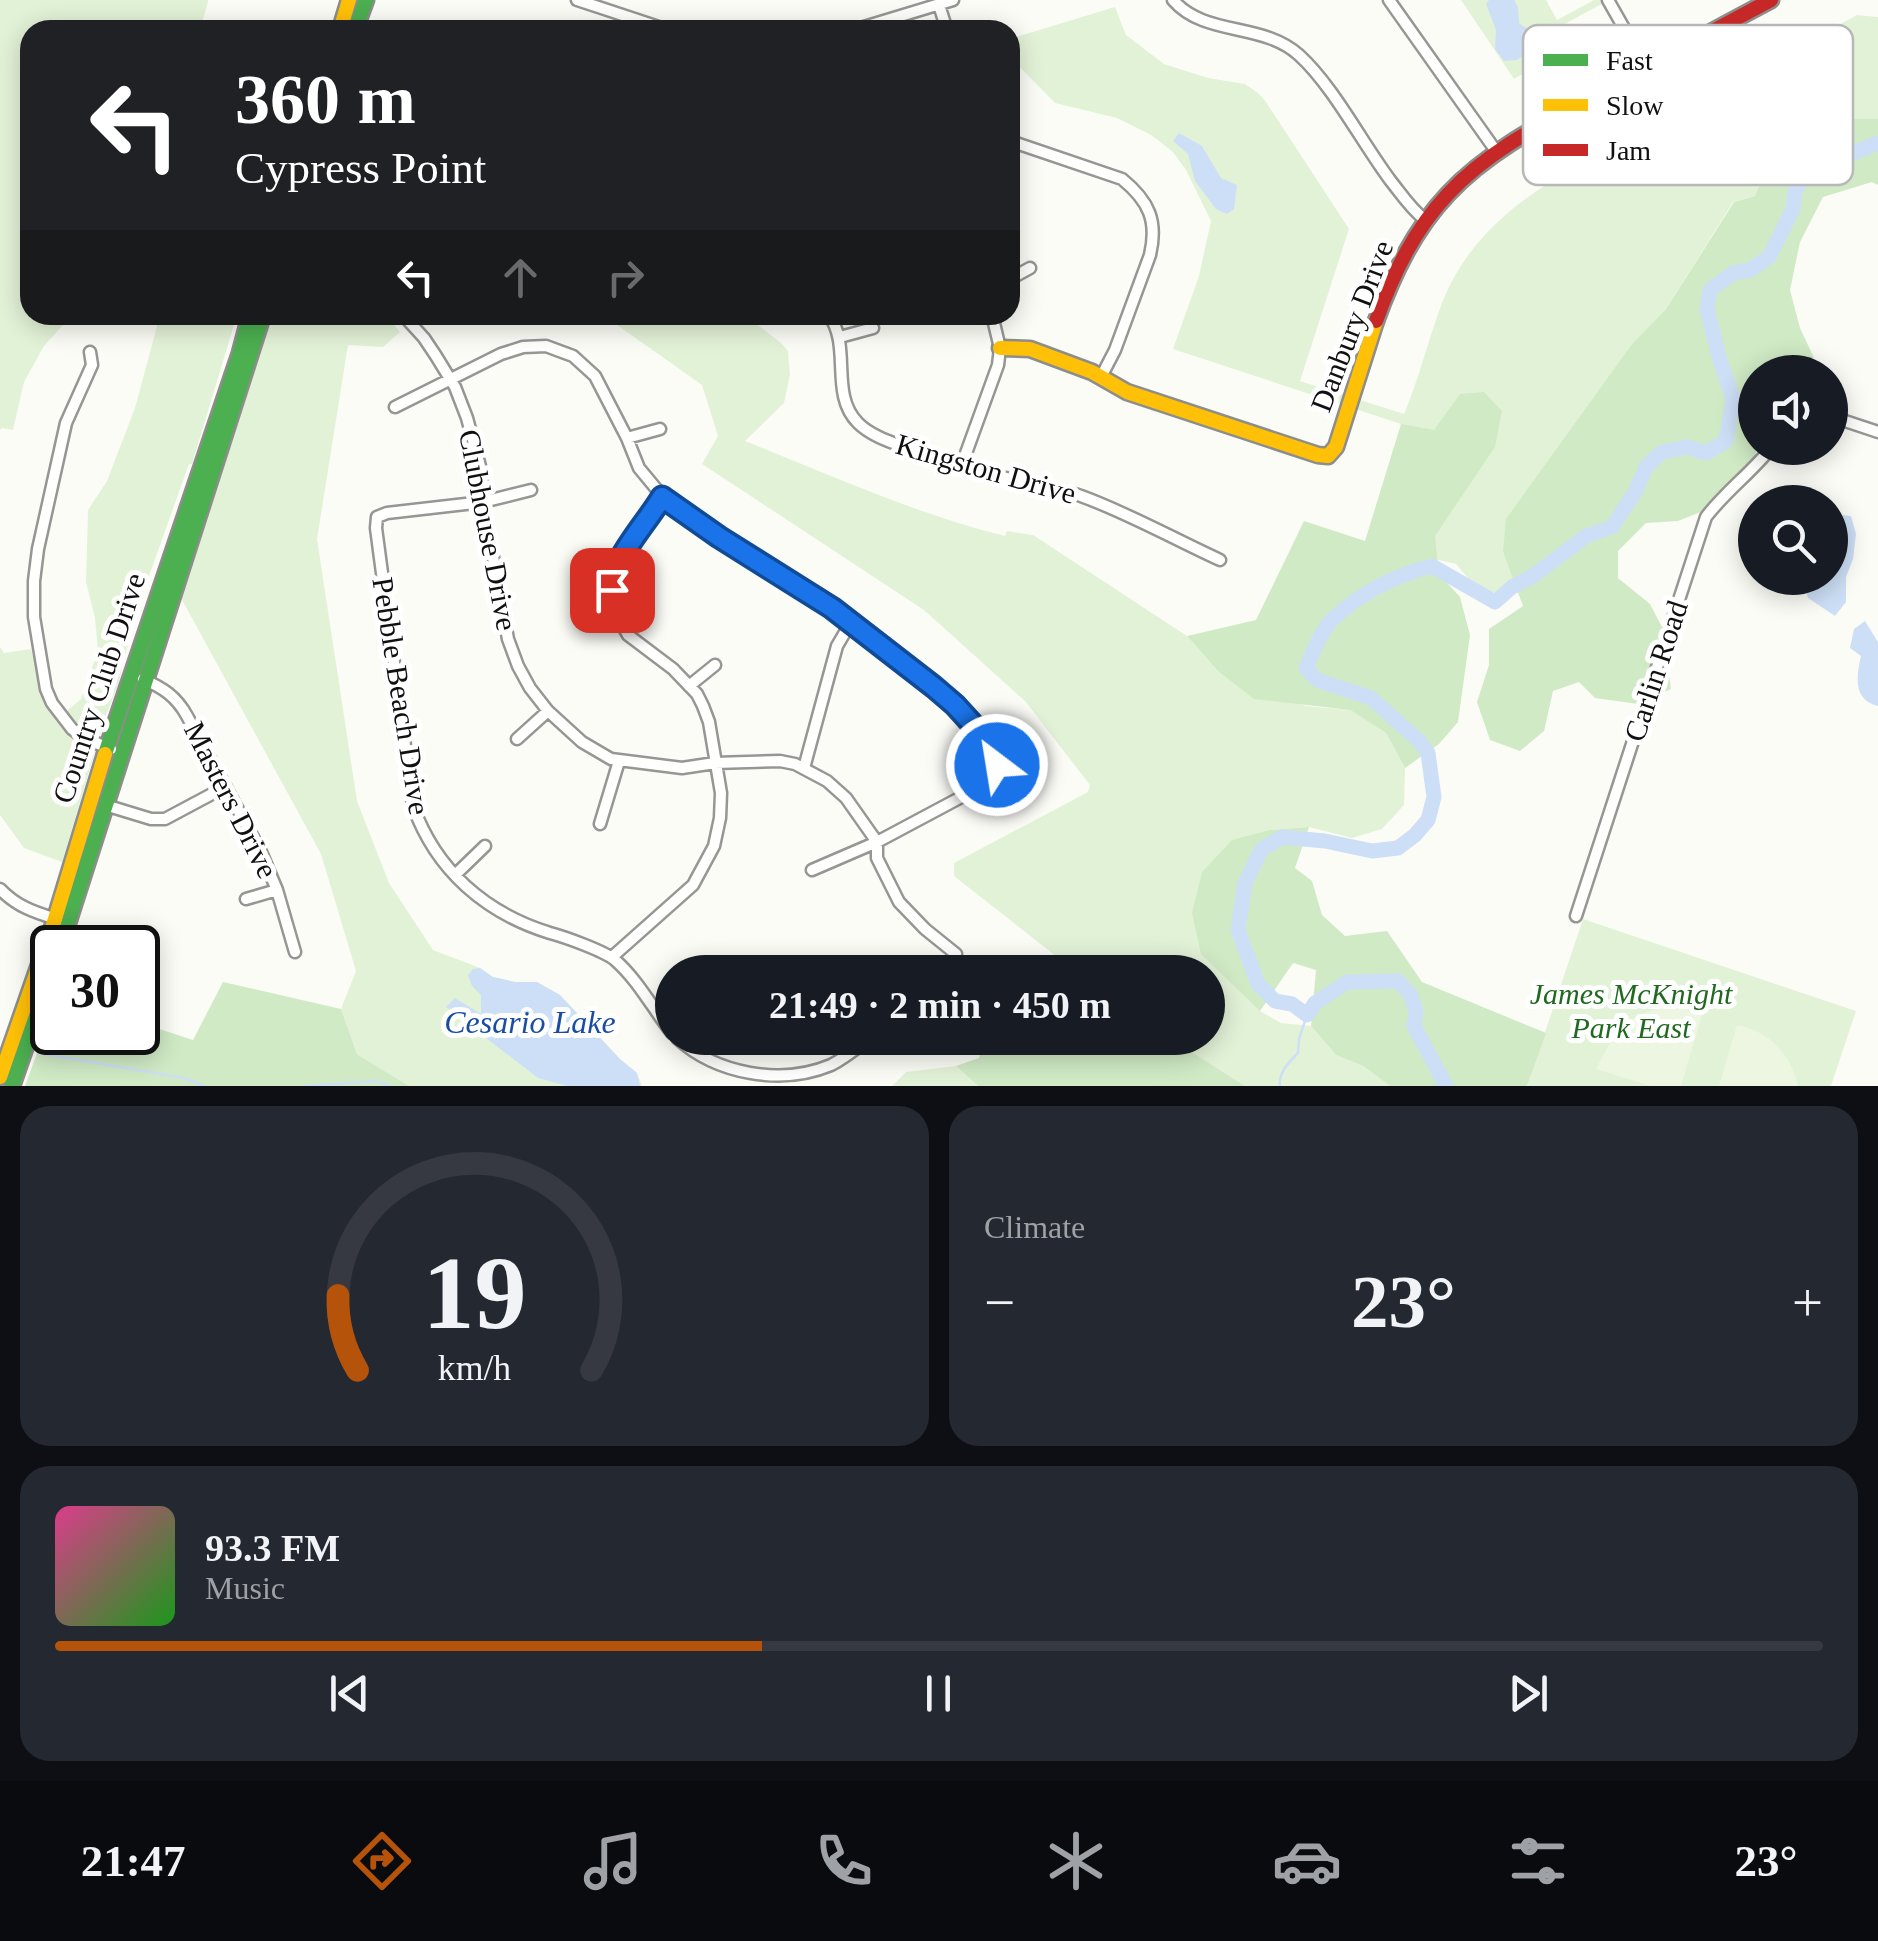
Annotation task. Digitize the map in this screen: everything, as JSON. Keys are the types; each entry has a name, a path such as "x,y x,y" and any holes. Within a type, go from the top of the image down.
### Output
{"main road":[{"name":"Danbury Drive","path":"1724,25 1771,0"},
{"name":"Danbury Drive","path":"1000,348 1030,349 1101,376 1127,392 1328,456 1336,447 1392,279 1426,220 1470,171 1523,136"},
{"name":"Country Club Drive","path":"139,678 247,325"},
{"name":"Country Club Drive","path":"12,1086 26,1023 114,750 260,325"},
{"name":"Country Club Drive","path":"61,925 105,805 114,750"},
{"name":"Country Club Drive","path":"0,1077 30,1015"}],"street":[{"path":"578,0 638,20"},
{"path":"887,20 953,0"},
{"path":"1173,0 1200,19 1271,36 1297,53 1324,83 1410,208 1426,220"},
{"path":"1389,0 1496,151"},
{"path":"1608,0 1622,25"},
{"path":"939,4 943,20"},
{"path":"1020,144 1122,179 1136,190 1152,218 1154,240 1150,255 1115,350 1101,376"},
{"path":"1020,274 1030,268"},
{"name":"Clubhouse Drive","path":"412,325 450,379 467,418 481,470 483,502 508,639 530,688 548,710 582,742 611,759 682,768 780,761 827,781 846,798 878,842 877,858 899,902 955,955"},
{"name":"Kingston Drive","path":"836,325 845,400 860,425 890,442 961,467 1056,487 1086,498 1220,560"},
{"path":"961,467 994,382 1000,348 994,325"},
{"path":"840,336 874,328"},
{"path":"395,407 500,354 522,347 546,346 574,356 595,376 628,438 638,468 662,497 851,622 955,705 994,748 997,758 992,776 982,786 878,842 812,870"},
{"path":"90,352 92,366 66,423 38,549 34,617 42,672 52,704 84,738 114,750"},
{"path":"1848,422 1878,432"},
{"path":"628,438 660,429"},
{"name":"Carlin Road","path":"1576,916 1706,517 1756,465"},
{"name":"Pebble Beach Drive","path":"531,490 483,502 378,517 376,528 413,806 432,847 478,899 500,914 612,958 655,1008"},
{"path":"612,958 693,886 714,846 720,818 721,794 704,706 672,669 628,635 612,590 624,554 662,497"},
{"path":"804,768 838,646 851,622"},
{"path":"689,686 715,665"},
{"name":"Masters Drive","path":"139,678 164,689 180,704 262,852 295,952"},
{"path":"517,739 548,710"},
{"path":"600,824 620,761"},
{"path":"105,805 151,819 165,819 226,786"},
{"path":"456,875 485,846"},
{"path":"0,889 29,912 61,920"},
{"path":"246,899 277,890"},
{"name":"Pebble Beach Drive","path":"701,1055 732,1070 778,1076 829,1066 845,1055"}],"green space":[{"path":"0,0 208,0 203,20 20,20 20,325 63,325 44,346 24,382 13,430 0,430"},
{"path":"1461,0 1546,0 1557,20 1594,0 1609,0 1563,25 1523,25 1523,74 1514,79"},
{"path":"1115,7 1126,35 1164,64 1208,78 1245,84 1258,93 1349,229 1300,381 1404,414 1442,303 1461,266 1485,234 1546,185 1760,185 1755,196 1733,202 1666,309 1632,344 1503,552 1515,583 1497,593 1477,589 1456,564 1413,554 1401,424 1173,349 1199,276 1211,221 1186,170 1173,152 1151,135 1117,118 1055,103 1020,67 1020,36"},
{"path":"1857,15 1878,17 1878,132 1853,139 1853,25 1839,25"},
{"path":"1853,119 1878,119 1878,185 1872,182 1823,197 1800,242 1790,290 1800,328 1813,355 1738,355 1738,465 1750,465 1703,511 1678,521 1646,523 1618,551 1618,578 1650,604 1664,631 1671,689 1638,704 1595,698 1579,682 1553,691 1544,731 1520,751 1490,740 1477,702 1489,665 1489,629 1523,606 1503,552 1506,519 1632,344 1666,309 1734,202 1755,196 1759,185 1853,185"},
{"path":"157,325 234,325 192,464 144,590 62,862 24,848 0,815 0,647 4,653 31,649 44,698 56,720 81,699 98,651 86,582 88,510 107,481 135,408"},
{"path":"270,325 394,325 400,332 383,347 348,345 317,539 357,801 389,883 433,950 493,977 537,982 560,995 637,1073 642,1086 409,1086 357,1054 341,1009 356,971 321,854 181,598"},
{"path":"617,325 758,325 788,351 790,375 784,403 745,441 939,517 1005,536 1007,531 1033,535 1187,636 1218,671 1306,706 1350,710 1386,733 1405,768 1404,805 1382,829 1352,838 1309,827 1270,830 1260,1011 1281,1023 1311,1026 1336,1055 1363,1066 1390,1086 1245,1086 1197,1055 1225,1055 1225,955 1054,955 954,876 954,863 1088,792 1090,785 1025,701 924,610 702,464 718,436 702,385"},
{"path":"1484,392 1502,411 1495,447 1435,536 1439,574 1460,597 1470,635 1458,722 1439,744 1405,768 1386,733 1350,710 1254,699 1218,671 1187,636 1256,620 1304,521 1365,541 1401,424 1434,430 1460,394"},
{"path":"1309,827 1295,868 1312,881 1322,915 1345,936 1387,931 1422,982 1546,1033 1527,1086 1390,1086 1363,1066 1336,1055 1311,1026 1316,970 1293,963 1260,1011 1225,977 1225,955 1201,954 1192,913 1202,872 1232,840 1270,830"},
{"name":"James McKnight Park East","path":"1583,919 1856,1011 1831,1086 1527,1086"},
{"path":"223,982 341,1009 357,1054 409,1086 25,1086 36,1055 160,1055 160,1029 193,1040"},
{"path":"1661,1008 1702,1015 1681,1086 1651,1086 1596,1069 1620,1030 1637,1017"},
{"path":"1737,1025 1769,1038 1777,1046 1790,1064 1798,1086 1719,1086"},
{"path":"1197,1055 1245,1086 978,1086 956,1066 979,1058"},
{"path":"956,1066 978,1086 892,1086 906,1072"}],"water":[{"path":"1489,0 1514,0 1518,7 1519,23 1523,26 1523,56 1517,60 1504,61 1495,49 1496,30 1486,4"},
{"path":"1179,133 1202,146 1221,178 1237,185 1234,209 1227,214 1216,209 1195,181 1188,154 1173,141"},
{"path":"1848,516 1856,534 1848,572"},
{"path":"1807,595 1846,595 1846,602 1835,616"},
{"path":"1865,621 1878,642 1878,706 1860,693 1861,656 1850,648 1854,629"},
{"name":"Cesario Lake","path":"480,968 493,977 537,982 560,995 637,1073 640,1086 567,1086 538,1078 446,1007 455,998 481,1014 481,995 468,975"}],"waterway":[{"path":"1853,153 1878,143"},
{"path":"1446,1086 1414,1026 1416,1011 1410,994 1398,981 1347,982 1315,1003 1307,1015 1292,1004 1275,1001 1258,984 1238,930 1245,883 1261,850 1282,837 1372,851 1398,848 1428,820 1434,797 1428,753 1419,741 1371,698 1317,680 1306,668 1329,624 1367,593 1432,566 1495,602 1586,536 1612,527 1646,467 1662,452 1687,447 1706,453 1726,441 1733,399 1707,309 1710,290 1733,273 1750,270 1769,257 1793,209 1799,185"},
{"path":"1280,1086 1282,1072 1298,1053 1307,1015"},
{"path":"50,1055 184,1078 204,1086"},
{"path":"307,1086 376,1081 390,1086"}],"traffic: fast":[{"path":"359,20 366,0"},
{"path":"105,754 247,325"},
{"path":"67,925 260,325"},
{"path":"12,1086 30,1034"}],"traffic: slow":[{"path":"343,20 349,0"},
{"path":"1000,348 1030,349 1092,372 1127,392 1328,456 1336,447 1376,321"},
{"path":"0,1077 55,919 105,754"}],"traffic: jam":[{"path":"1725,25 1771,0"},
{"path":"1376,321 1397,270 1425,222 1464,178 1523,136"}],"route":[{"path":"612,590 615,571 624,554 662,497 832,608 934,687 994,748 997,765"}]}
